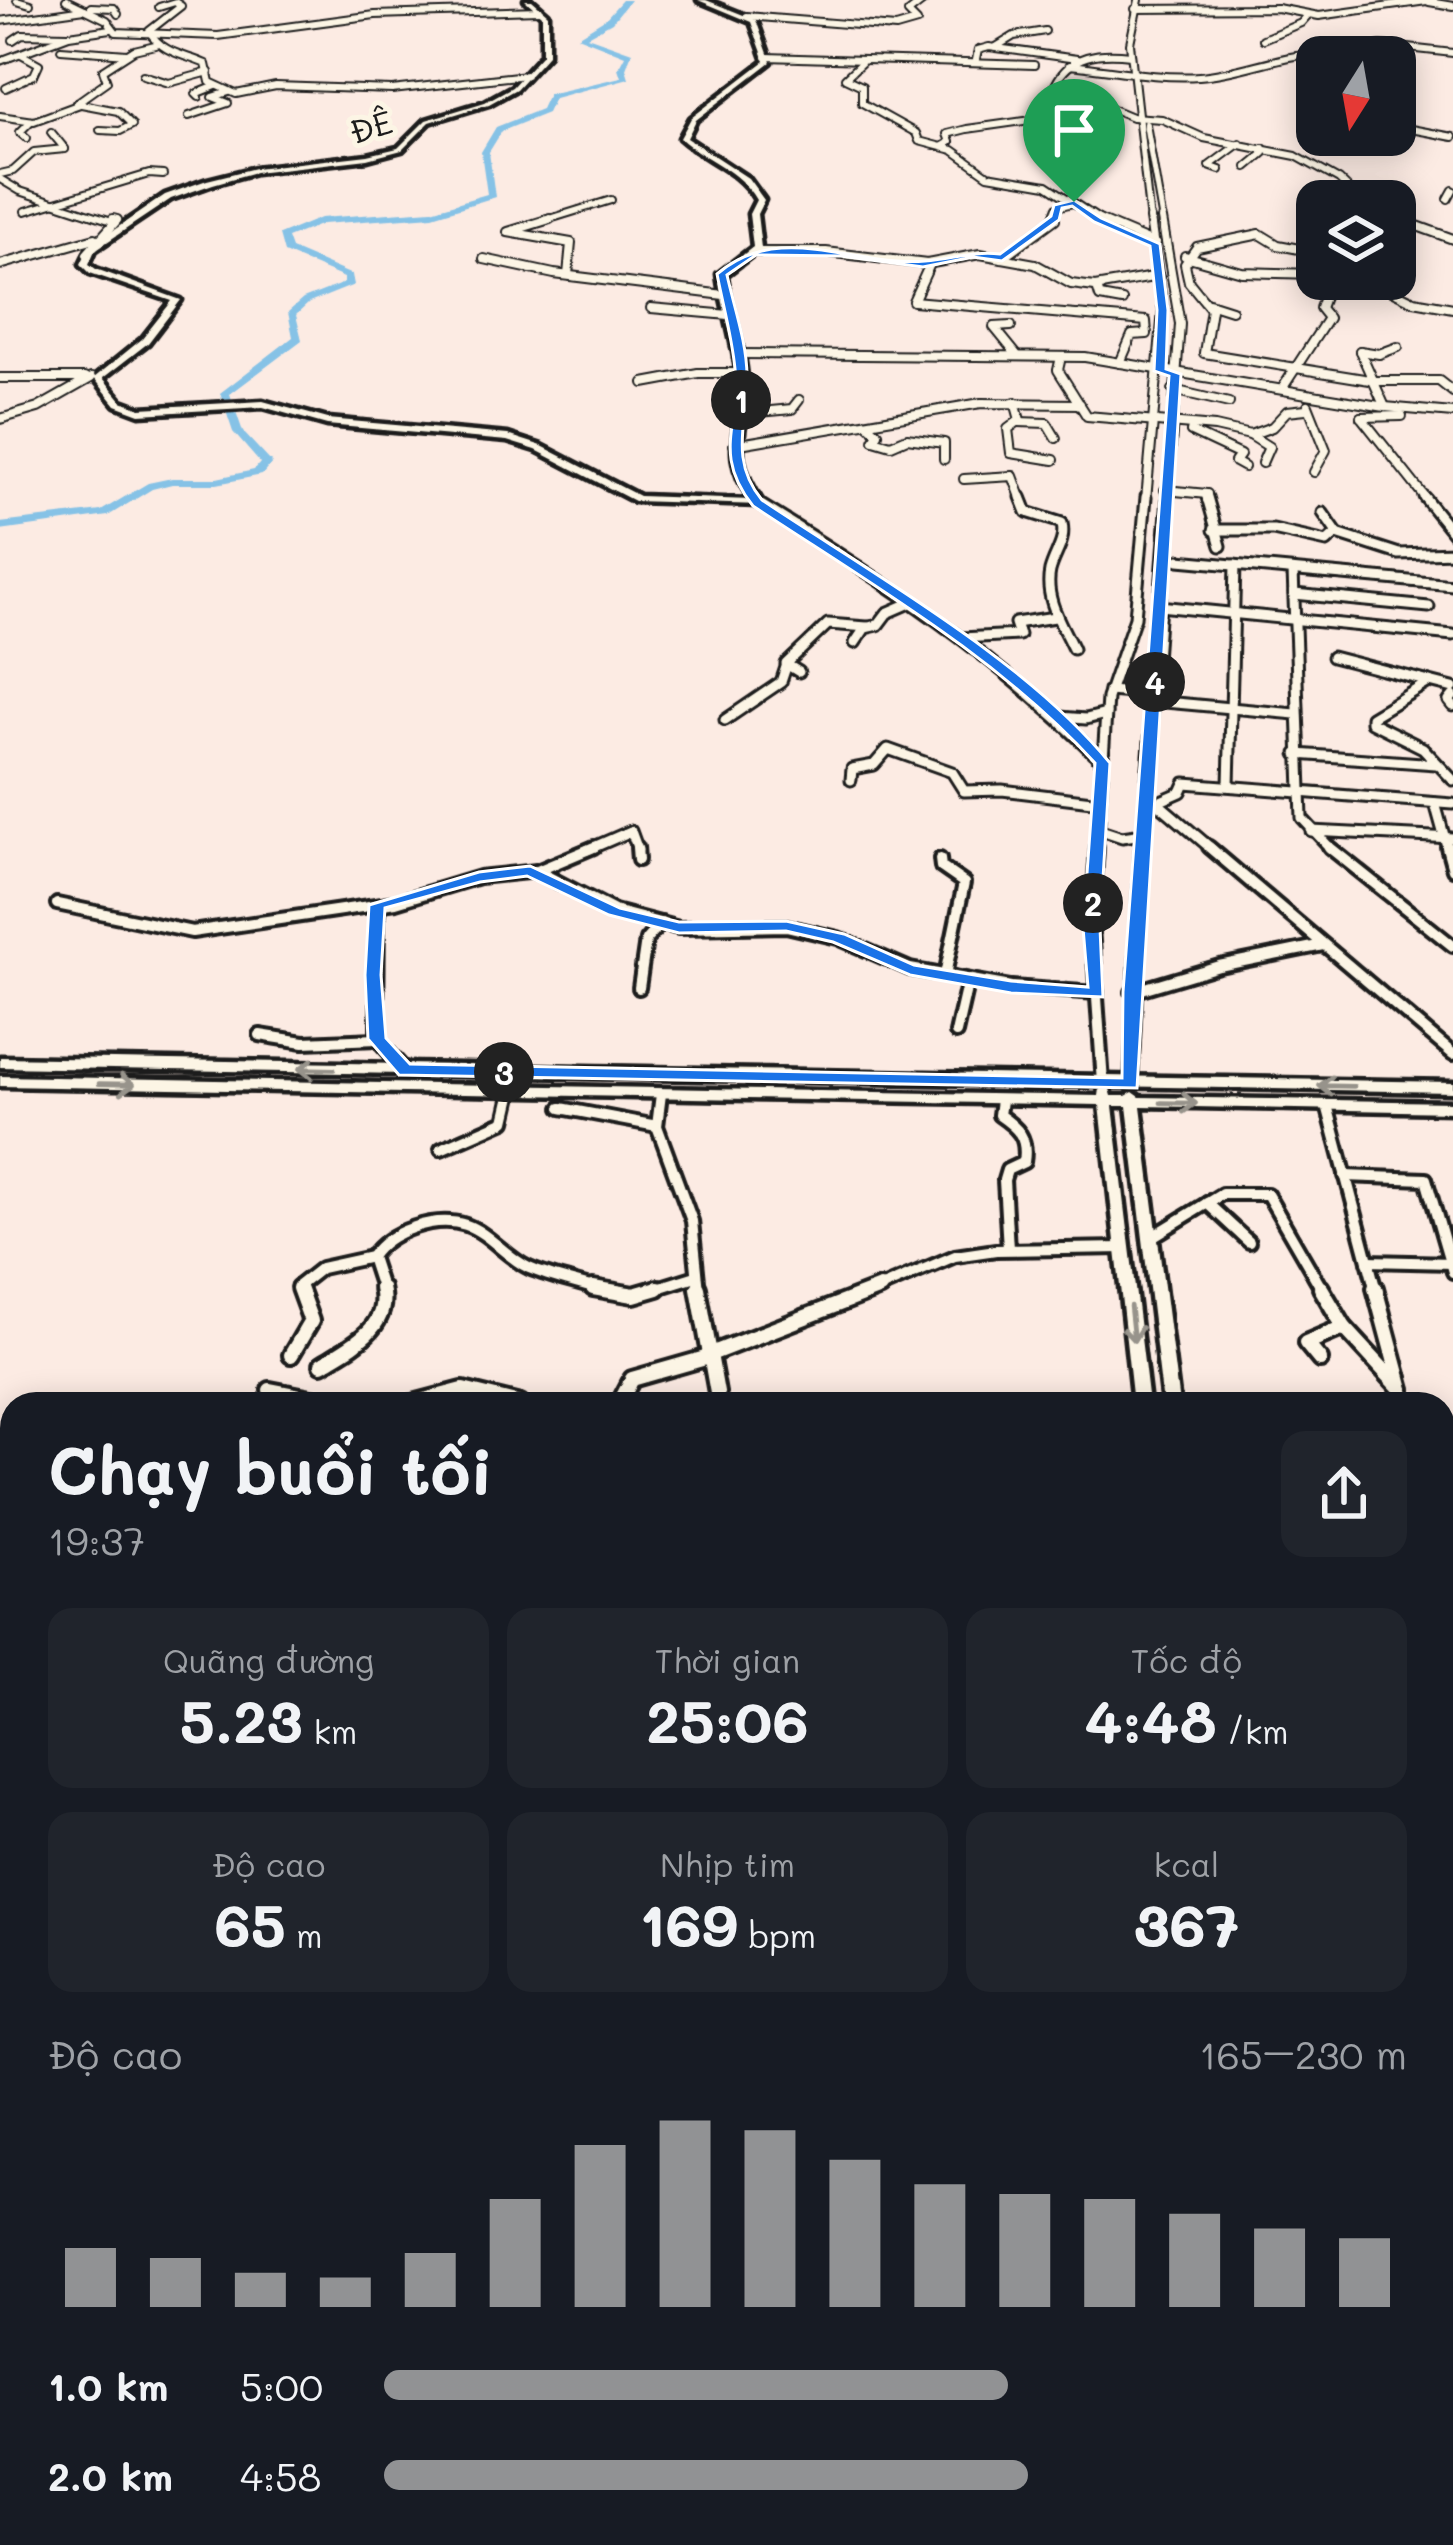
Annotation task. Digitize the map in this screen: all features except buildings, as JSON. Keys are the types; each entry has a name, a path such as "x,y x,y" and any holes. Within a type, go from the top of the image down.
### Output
{"main road":[{"path":"526,75 544,54 548,32 540,10 528,0"},
{"path":"701,0 754,20 767,65 693,119 683,138 696,151 752,180 760,200 752,214 758,244 754,252 724,269 724,295 742,373 734,445 739,476 758,503"},
{"name":"ĐÊ","path":"87,251 168,197 210,182 255,170 368,158 400,149 428,121 487,103 526,75"},
{"path":"87,251 85,263 92,271 177,300 145,341 94,378 119,403 140,411 270,405 327,422 508,438 538,448 637,499 758,503"},
{"path":"0,1062 1453,1088"},
{"path":"402,1089 405,1070"},
{"path":"0,1081 1453,1108"},
{"path":"1103,1083 1140,1392"},
{"path":"1131,1084 1170,1392"},
{"path":"1125,1255 1154,1263"}],"street":[{"path":"16,0 30,4"},
{"path":"66,0 107,20 111,29"},
{"path":"88,8 101,0"},
{"path":"747,16 900,28 917,22 908,13 925,0"},
{"path":"1131,1084 1132,992 1180,324 1172,254 1132,56 1142,0"},
{"path":"1356,1 1366,7"},
{"path":"1138,9 1277,8 1308,15 1431,1 1453,5"},
{"path":"159,7 175,2 181,6 148,31 155,45 208,65 216,86 230,92"},
{"path":"2,27 88,8 114,8 118,14"},
{"path":"1136,69 1138,9"},
{"path":"14,40 40,33 69,35 111,29 152,35 257,33 380,15 540,10"},
{"path":"70,11 71,22"},
{"path":"40,33 52,13"},
{"path":"1296,54 1263,39 1301,23 1308,15"},
{"path":"996,47 1019,34 1045,31"},
{"path":"2,59 69,35"},
{"path":"100,130 120,131 132,125 118,111 76,103 107,81 103,71 128,54 155,45"},
{"path":"1043,54 1050,45"},
{"path":"976,60 978,50 996,47 1077,59"},
{"path":"61,49 128,54"},
{"path":"1416,49 1453,53"},
{"path":"1132,56 1102,52 1077,59 1059,75 1057,87 1143,118 1162,119 1204,138 1298,158 1339,180"},
{"path":"1069,65 1108,72 1136,69 1197,76 1237,71 1287,53"},
{"path":"6,88 20,86 35,74 33,68 39,64 21,54"},
{"path":"766,58 1034,65"},
{"path":"862,62 845,77 862,86 862,103 916,134 919,141 943,146 984,173 1041,183 1098,220 1155,244"},
{"path":"143,75 169,83 208,72"},
{"path":"189,116 227,103 213,97 276,86 392,91 526,75"},
{"path":"200,97 196,94 216,86"},
{"path":"0,116 31,121 55,117 80,104"},
{"path":"943,146 950,142 947,134 975,125 1066,119 1113,108"},
{"path":"1103,1083 1091,928 1106,714 1135,617 1163,310 1139,154 1143,118"},
{"path":"27,138 20,132 31,121"},
{"path":"1416,128 1453,137"},
{"path":"51,132 65,149 34,152 0,176 12,188 117,220 87,251 76,246"},
{"path":"1220,170 1209,166 1241,143"},
{"path":"1247,167 1264,154 1263,148"},
{"path":"26,211 154,172 163,175"},
{"path":"0,194 12,188"},
{"path":"1448,199 1453,190"},
{"path":"568,275 571,243 508,232 611,200"},
{"path":"1002,258 1056,218 1058,207 1074,202"},
{"path":"1416,225 1453,238"},
{"path":"0,266 107,233"},
{"path":"1296,248 1277,245 1260,233 1206,240 1190,256 1185,274 1208,303 1211,315 1204,353 1376,381 1439,382 1453,392"},
{"path":"754,252 841,253 929,264 973,254 1051,268 1072,285 1097,287 1159,276"},
{"path":"1172,254 1244,273 1280,275 1296,271"},
{"path":"484,259 724,295"},
{"path":"929,264 913,301 1146,321 1147,334 1132,335 1120,363"},
{"path":"1097,287 1100,297 1122,301"},
{"path":"1282,389 1328,318 1320,308 1323,300"},
{"path":"1412,300 1453,308"},
{"path":"1208,303 1231,310"},
{"path":"651,308 729,315"},
{"path":"1011,326 994,328 1007,348 1022,357"},
{"path":"1385,407 1360,351 1379,354 1399,346"},
{"path":"739,354 1061,357 1436,413"},
{"path":"1061,357 1058,370 1076,389 1080,410 1087,416 1250,435 1269,447 1262,463"},
{"path":"644,382 698,373 742,373"},
{"path":"0,379 94,378"},
{"path":"0,419 38,407 94,378"},
{"path":"1174,390 1229,404"},
{"path":"1312,395 1306,410 1326,449 1314,472"},
{"path":"738,414 792,409 799,400"},
{"path":"1015,402 1019,422"},
{"path":"734,445 981,403 1081,404"},
{"path":"1250,435 1272,427 1286,411 1306,410"},
{"path":"1453,413 1361,417 1453,533"},
{"path":"1054,460 1012,454 1008,429 1019,422 1047,423 1056,438"},
{"path":"868,424 878,433 874,440 891,445 907,438 944,443 944,459"},
{"path":"1193,427 1191,432 1240,455 1234,462 1244,467"},
{"path":"964,479 1013,476 1028,512 1062,523 1065,538 1056,550 1046,588 1073,649"},
{"path":"1165,490 1207,494 1221,546"},
{"path":"758,503 961,638 1054,715 1103,763"},
{"path":"1323,513 1337,534 1399,554 1453,552"},
{"path":"1214,530 1276,530 1327,542 1337,534"},
{"path":"1142,557 1162,559"},
{"path":"1180,560 1453,585"},
{"path":"1229,785 1235,565"},
{"path":"1294,571 1301,818 1453,946"},
{"path":"1427,583 1432,633"},
{"path":"1294,594 1429,607"},
{"path":"725,720 781,682 786,667 828,624 878,625 887,613 910,603"},
{"path":"1159,606 1453,634"},
{"path":"961,638 1018,635 1015,623 1055,617"},
{"path":"856,643 867,627"},
{"path":"1332,657 1429,682 1453,692 1449,701 1453,706"},
{"path":"786,667 799,672"},
{"path":"1429,682 1377,713 1371,722 1423,748 1453,779"},
{"path":"1109,692 1134,690 1154,698 1296,714"},
{"path":"1054,715 1086,719 1106,714"},
{"path":"851,780 852,769 872,766 888,749 952,772 964,790 1100,802"},
{"path":"1297,754 1436,764"},
{"path":"1156,802 1181,792 1185,783 1453,804"},
{"path":"1146,793 1453,1054"},
{"path":"1436,802 1453,869"},
{"path":"1098,830 1122,836 1181,822"},
{"path":"57,904 80,905 182,932 377,905 479,877 537,872 631,831 637,838 638,860"},
{"path":"1311,831 1448,838"},
{"path":"940,859 941,868 964,883 945,976"},
{"path":"537,872 614,911 661,923 698,930 759,923 786,926 838,938 900,967 968,980 1097,993"},
{"path":"377,905 373,975 377,1039 405,1070"},
{"path":"639,988 646,940 661,923"},
{"path":"1132,992 1219,966 1323,945"},
{"path":"956,1033 968,980"},
{"path":"260,1035 304,1042 377,1039"},
{"path":"441,1149 505,1121 512,1091"},
{"path":"661,1094 657,1126 690,1214 716,1392"},
{"path":"1001,1100 1000,1115 1022,1130 1027,1140 1024,1162 1007,1170 1004,1180 1008,1249"},
{"path":"1152,1237 1222,1194 1267,1194 1344,1328 1402,1390 1327,1105"},
{"path":"561,1108 657,1126"},
{"path":"1345,1176 1426,1179 1452,1266 1367,1261"},
{"path":"1208,1203 1250,1242"},
{"path":"291,1355 311,1321 298,1286 302,1278 319,1268 371,1257 387,1236 459,1224 476,1228 533,1270 634,1295 696,1276"},
{"path":"625,1392 632,1378 800,1322 956,1256 1008,1249 1125,1255"},
{"path":"322,1364 364,1335 382,1314 384,1301 371,1257"},
{"path":"1320,1360 1306,1342 1344,1328"},
{"path":"270,1390 280,1392"}],"waterway":[{"path":"0,527 104,514 148,486 258,473 266,463 238,432 225,393 298,338 291,314 306,301 349,285 349,277 287,251 282,237 320,221 433,213 492,195 485,152 499,129 544,111 551,96 625,78 622,68 629,54 581,36 609,20 626,0"}],"route":[{"path":"1074,202 1098,220 1155,244 1163,310 1160,371 1175,374 1132,992 1131,1084 405,1070 377,1039 373,975 377,905 479,877 530,871 614,911 679,928 786,926 838,938 910,969 1011,987 1097,993 1091,928 1103,763 1074,731 961,638 758,503 747,490 737,472 734,445 742,373 722,274 754,252 841,253 923,264 973,254 1002,258 1056,218 1058,207 1074,202"}]}
